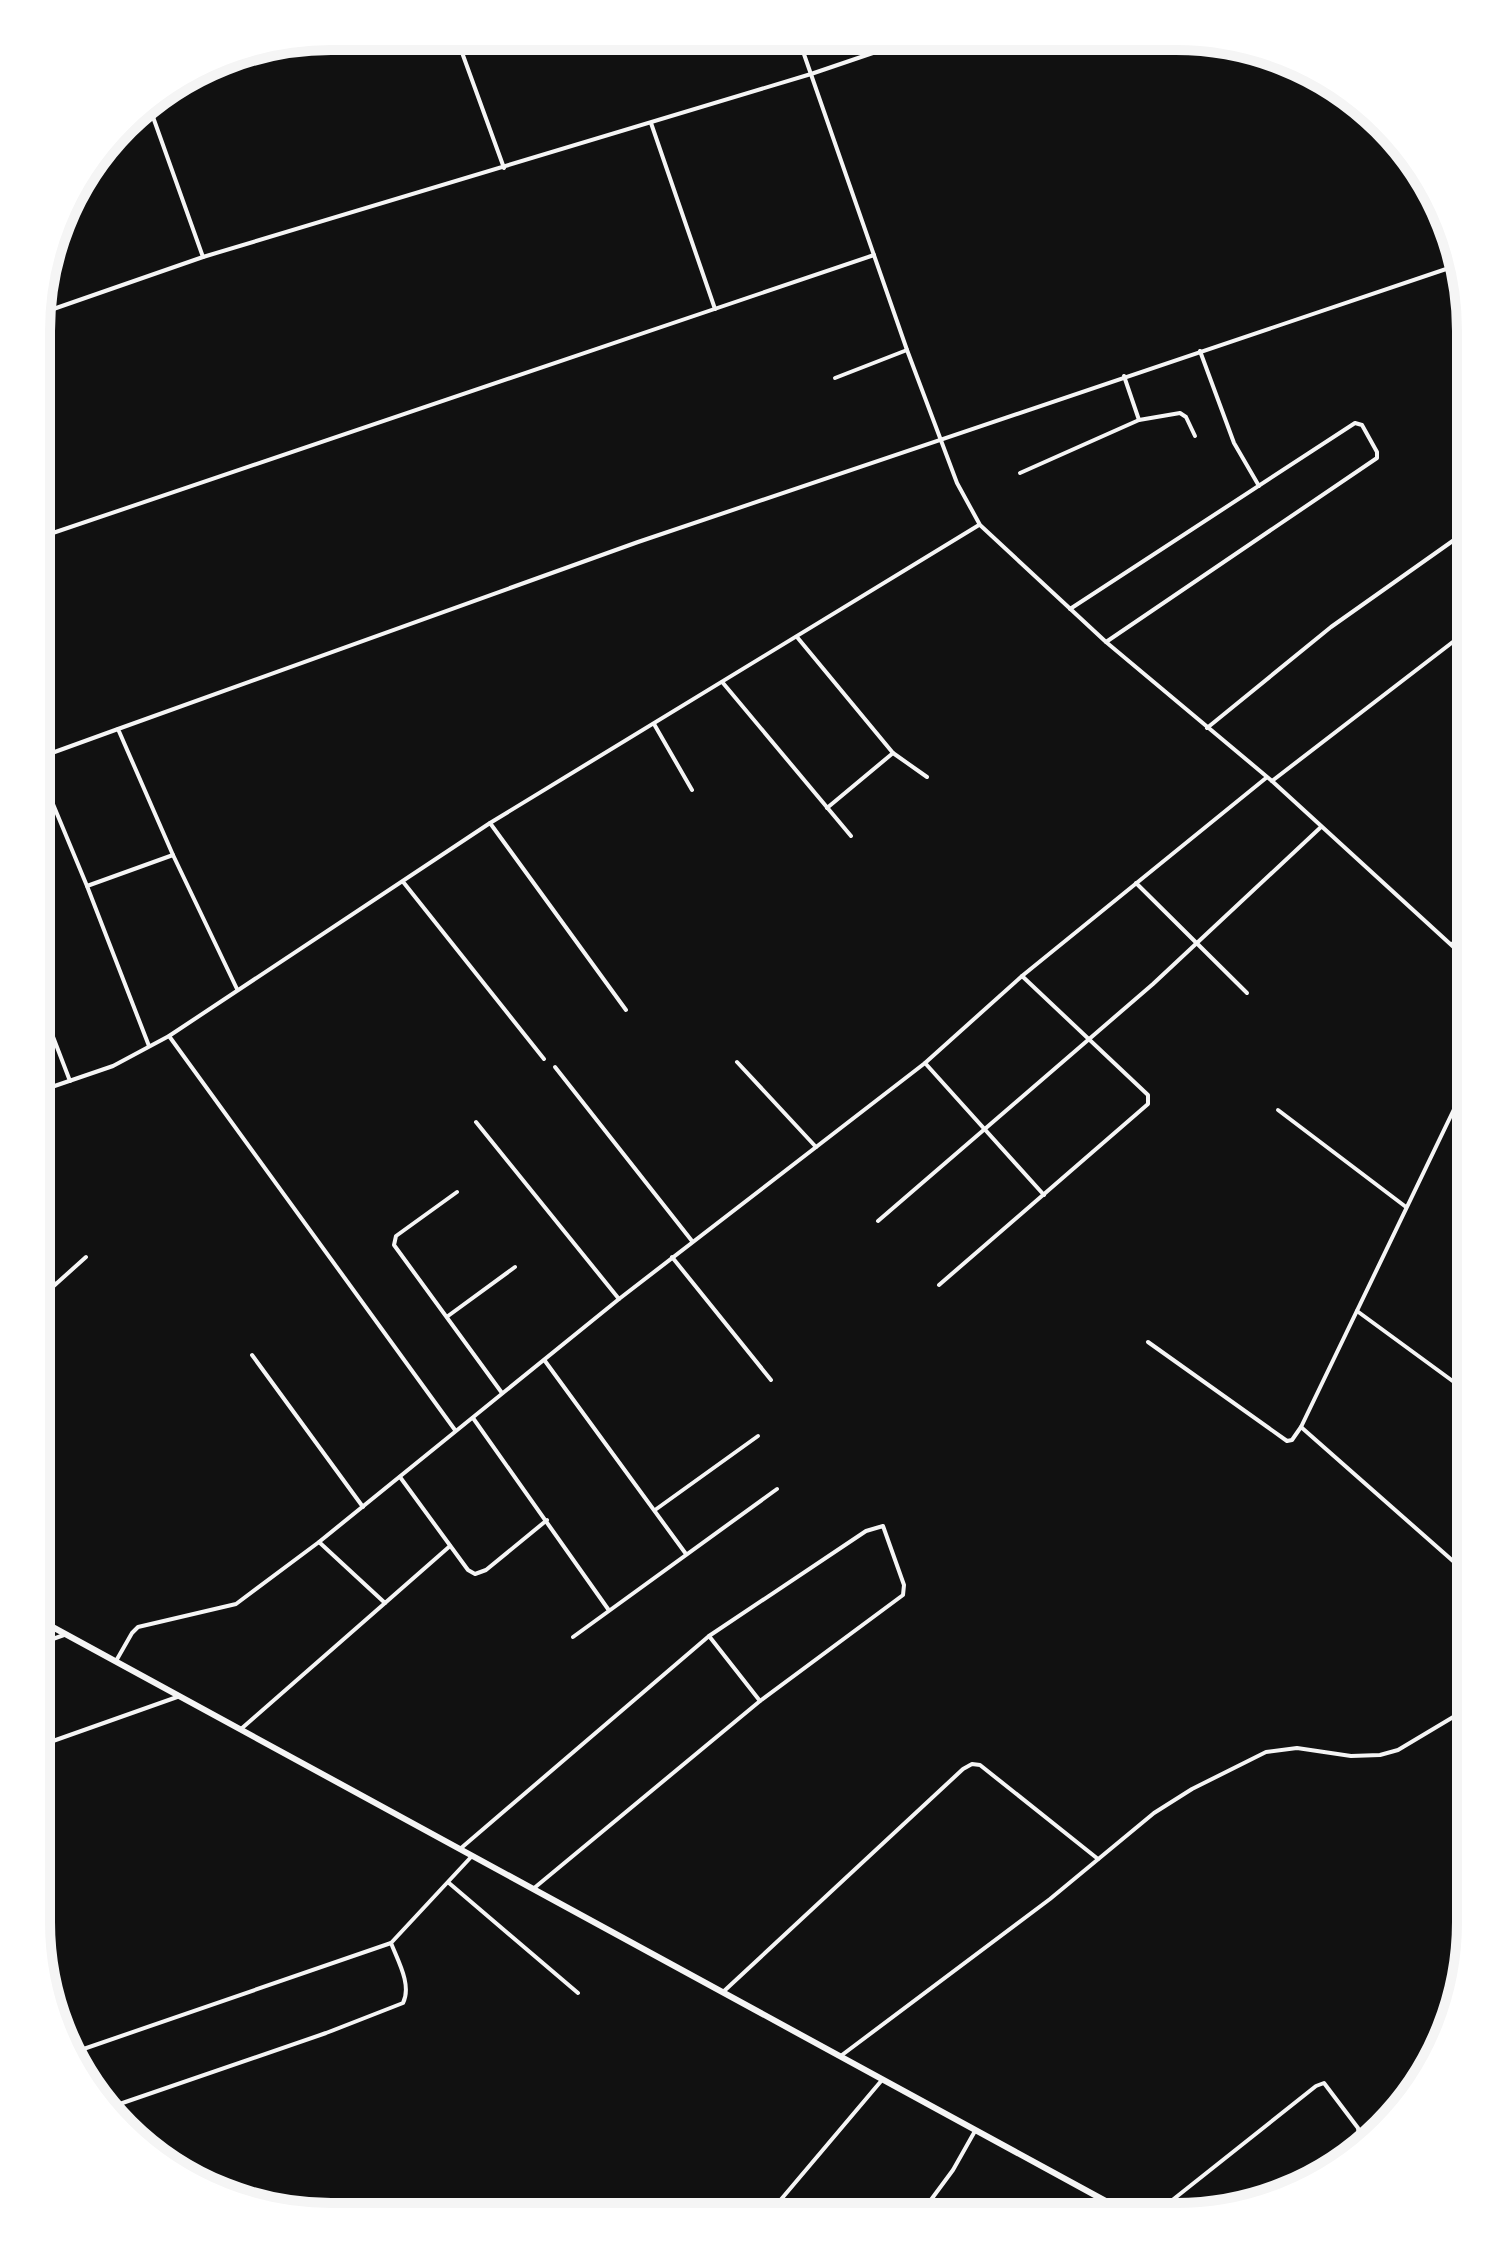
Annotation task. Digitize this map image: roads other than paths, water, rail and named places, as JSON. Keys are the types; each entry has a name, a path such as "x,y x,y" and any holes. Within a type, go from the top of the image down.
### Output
{"main road":[{"path":"50,1625 1109,2203"}],"street":[{"path":"803,50 907,350 957,483 980,525 1106,642 1272,781 1457,949"},
{"path":"51,310 203,257 504,168 881,50"},
{"path":"461,51 504,168"},
{"path":"152,115 203,257"},
{"path":"651,123 715,309"},
{"path":"50,534 874,255"},
{"path":"50,754 638,542 1449,268"},
{"path":"835,378 907,350"},
{"path":"1200,351 1234,443 1259,486"},
{"path":"1124,376 1139,420"},
{"path":"1020,473 1139,420 1180,413 1186,417 1195,436"},
{"path":"1070,609 1355,423 1362,425 1377,452 1377,458 1106,642"},
{"path":"50,1088 113,1066 169,1036 404,883 490,823 980,525"},
{"path":"1207,728 1331,627 1457,538"},
{"path":"796,636 893,753 927,777"},
{"path":"1272,781 1457,639"},
{"path":"723,683 851,836"},
{"path":"654,724 692,790"},
{"path":"118,729 173,855 237,989"},
{"path":"827,808 893,753"},
{"path":"116,1661 138,1627 236,1604 319,1542 692,1241 925,1063 1022,976 1266,778"},
{"path":"50,797 149,1046"},
{"path":"490,823 626,1010"},
{"path":"878,1221 1196,944 1321,827"},
{"path":"87,886 173,855"},
{"path":"404,883 544,1059"},
{"path":"1136,883 1247,993"},
{"path":"1452,944 1457,940"},
{"path":"939,1285 1148,1104 1148,1095 1022,976"},
{"path":"50,1029 70,1081"},
{"path":"169,1036 455,1430"},
{"path":"737,1062 816,1147"},
{"path":"925,1063 1044,1195"},
{"path":"555,1067 692,1241"},
{"path":"1148,1342 1287,1441 1292,1440 1457,1104"},
{"path":"1278,1110 1406,1207"},
{"path":"476,1122 619,1299"},
{"path":"457,1192 394,1240 394,1245 502,1393"},
{"path":"50,1289 86,1257"},
{"path":"672,1257 771,1380"},
{"path":"448,1316 515,1267"},
{"path":"50,1278 55,1284"},
{"path":"1357,1311 1456,1384"},
{"path":"252,1355 363,1507"},
{"path":"545,1361 686,1554"},
{"path":"473,1418 609,1610"},
{"path":"1301,1427 1456,1564"},
{"path":"655,1510 758,1436"},
{"path":"400,1477 468,1570 475,1574 486,1570 547,1520"},
{"path":"573,1637 777,1489"},
{"path":"460,1849 709,1636 866,1531 883,1526 904,1585 903,1595 760,1701 533,1889"},
{"path":"319,1542 385,1603"},
{"path":"241,1729 450,1546"},
{"path":"50,1640 67,1634"},
{"path":"709,1636 760,1701"},
{"path":"50,1742 180,1696"},
{"path":"842,2055 1050,1899 1169,1803 1266,1752 1297,1748 1351,1756 1380,1755 1398,1750 1456,1715"},
{"path":"723,1992 972,1764 980,1765 1098,1859"},
{"path":"81,2050 391,1943 472,1856"},
{"path":"449,1883 578,1993"},
{"path":"118,2105 326,2033 403,2003 407,1996 404,1977 391,1943"},
{"path":"778,2203 884,2078"},
{"path":"1169,2203 1316,2086 1324,2083 1358,2128 1359,2135"},
{"path":"929,2203 953,2170 975,2131"}]}
